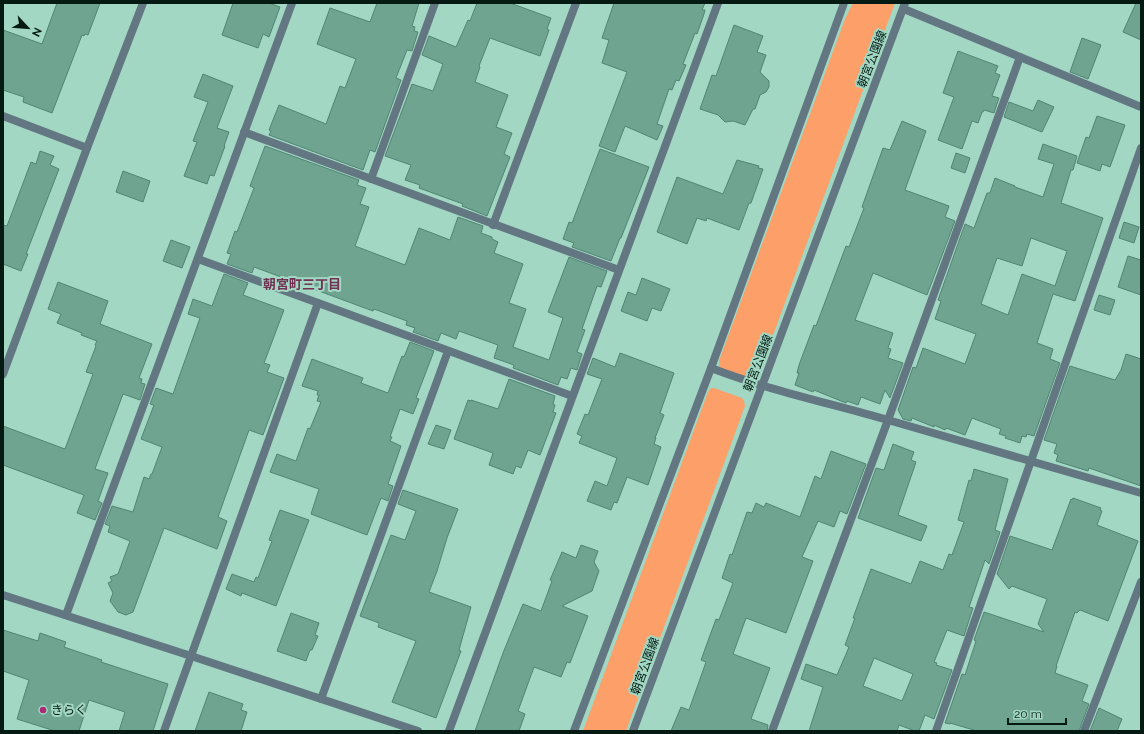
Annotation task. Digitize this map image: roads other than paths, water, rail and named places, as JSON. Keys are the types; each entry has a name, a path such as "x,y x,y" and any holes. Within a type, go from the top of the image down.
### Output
{"street":[{"path":"3,374 87,148 143,3"},
{"path":"66,615 292,3"},
{"path":"371,179 435,3"},
{"path":"493,225 576,3"},
{"path":"449,731 718,3"},
{"path":"574,731 711,368 844,3"},
{"path":"904,6 1020,57 1141,107"},
{"name":"朝宮公園線","path":"633,731 904,6"},
{"path":"772,731 888,420 1020,57"},
{"path":"3,116 87,148"},
{"path":"244,132 493,225 619,270"},
{"path":"936,731 1141,148"},
{"path":"198,258 572,396"},
{"path":"164,731 318,303"},
{"path":"321,699 448,351"},
{"path":"711,368 738,379 888,420 1141,493"},
{"path":"1084,731 1141,582"},
{"path":"3,595 418,731"}],"place":[{"name":"きらく","path":"43,710"}],"district":[{"name":"朝宮町三丁目","path":"302,284"}]}
